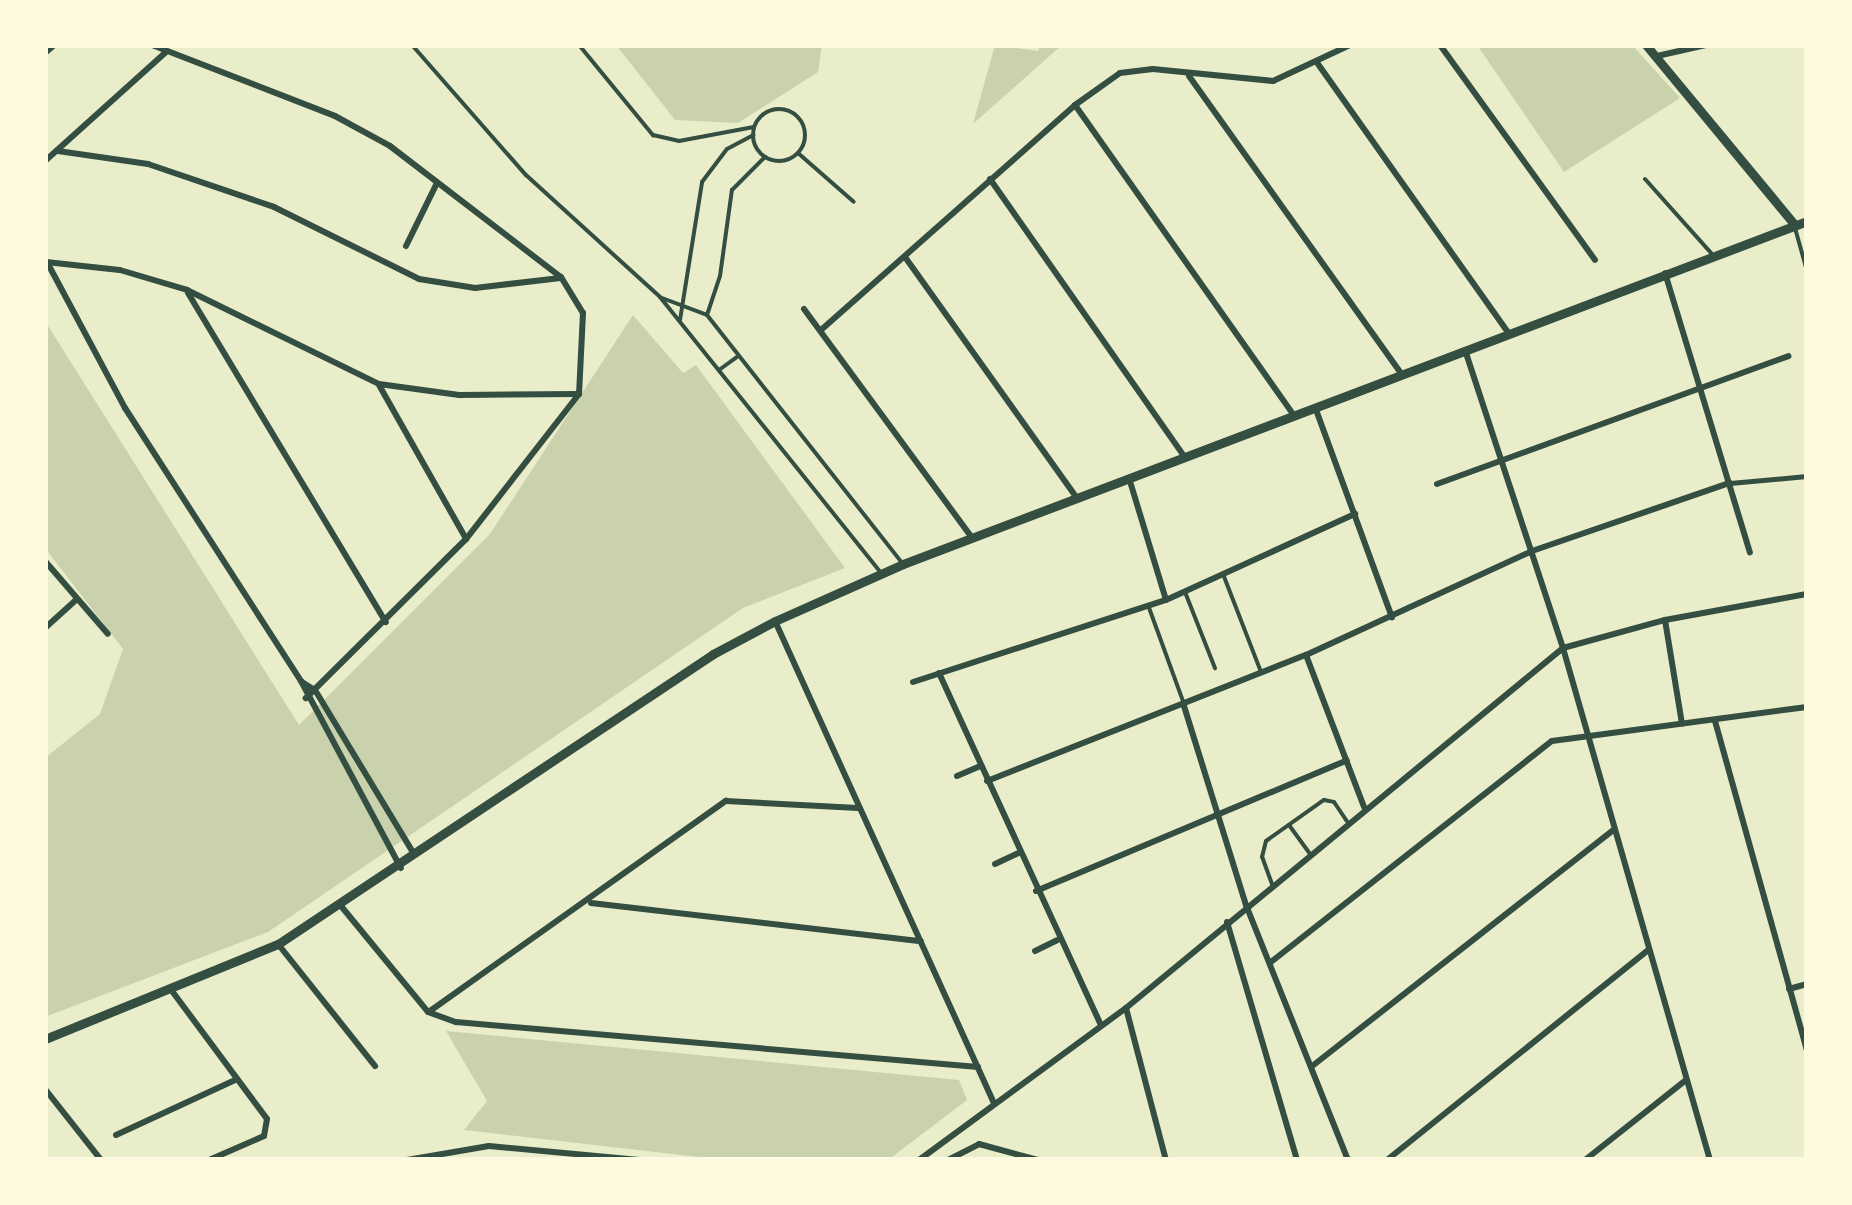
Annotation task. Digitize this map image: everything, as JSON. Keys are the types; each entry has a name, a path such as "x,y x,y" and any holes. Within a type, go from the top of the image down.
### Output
{"street":[{"path":"152,45 335,116 390,146 562,278 584,312 579,394 466,539 306,698"},
{"path":"821,330 1075,105 1134,69 1254,83 1318,64 1350,45"},
{"path":"1440,45 1594,260"},
{"path":"1646,45 1795,225"},
{"path":"1655,56 1706,45"},
{"path":"45,161 168,50"},
{"path":"1318,64 1508,332"},
{"path":"1188,75 1401,373"},
{"path":"1075,105 1293,414"},
{"path":"58,151 148,164 274,207 420,279 475,288 562,278"},
{"path":"990,179 1184,456"},
{"path":"406,246 437,183"},
{"path":"45,1039 172,991 278,944 400,868 619,715 775,621 903,564 1807,221"},
{"path":"905,257 1078,498"},
{"path":"46,262 120,270 187,290 378,384 459,395 579,394"},
{"path":"46,262 125,408 300,681 400,868"},
{"path":"1665,272 1703,385 1750,552"},
{"path":"187,290 386,622"},
{"path":"804,309 972,538"},
{"path":"1465,349 1563,648 1710,1160"},
{"path":"1437,484 1788,356"},
{"path":"378,384 466,539"},
{"path":"1315,406 1392,618"},
{"path":"988,781 1306,656 1532,551 1730,483 1807,476"},
{"path":"1129,478 1166,600"},
{"path":"913,682 1166,600 1355,514"},
{"path":"45,561 108,634"},
{"path":"920,1160 1126,1008 1347,821 1563,648 1665,620 1807,594"},
{"path":"45,628 76,600"},
{"path":"1665,620 1682,724"},
{"path":"775,621 994,1102"},
{"path":"1306,656 1364,807"},
{"path":"939,673 1018,853 1101,1026"},
{"path":"300,681 315,690 416,856"},
{"path":"1184,706 1214,813 1246,905 1348,1160"},
{"path":"1270,962 1536,752 1588,732 1714,721 1807,707"},
{"path":"1714,721 1807,1050"},
{"path":"1036,891 1347,760"},
{"path":"957,776 981,766"},
{"path":"428,1012 726,802 858,808"},
{"path":"1311,1067 1613,830"},
{"path":"995,864 1018,853"},
{"path":"588,902 922,941"},
{"path":"342,906 428,1012 503,1028 978,1067"},
{"path":"1227,922 1297,1160"},
{"path":"1035,951 1058,940"},
{"path":"278,944 375,1066"},
{"path":"1387,1160 1648,950"},
{"path":"1789,989 1807,984"},
{"path":"172,991 267,1119 266,1133 209,1160"},
{"path":"1126,1008 1166,1160"},
{"path":"116,1134 237,1079"},
{"path":"1585,1160 1686,1080"},
{"path":"45,1089 101,1160"},
{"path":"948,1160 968,1147 993,1144 1038,1160"},
{"path":"407,1160 489,1146 639,1160"}],"lane":[{"path":"412,45 526,175 660,297 883,575"},
{"path":"579,45 652,135 698,139 754,127 772,110 796,114 806,138 798,154 782,161 765,157 753,136 754,127"},
{"path":"680,320 702,182 727,149 753,136"},
{"path":"798,154 854,202"},
{"path":"707,315 720,276 728,202 765,157"},
{"path":"1645,179 1712,254"},
{"path":"1795,225 1807,271"},
{"path":"660,297 707,315 903,564"},
{"path":"719,370 738,356"},
{"path":"1224,574 1261,674"},
{"path":"1185,592 1215,668"},
{"path":"1148,605 1184,706"},
{"path":"1272,884 1262,848 1289,825 1324,800 1347,821"},
{"path":"1289,825 1309,853"}],"green space":[{"path":"616,45 822,45 818,72 738,123 675,120"},
{"path":"995,45 1038,51 1040,45 1062,45 973,124"},
{"path":"1477,45 1632,45 1680,98 1564,172"},
{"path":"633,315 683,373 696,365 845,568 743,608 268,932 45,1017 45,758 100,714 123,649 45,548 45,321 299,725 490,534"},
{"path":"446,1031 959,1080 967,1100 888,1160 724,1160 464,1130 487,1101"}]}
